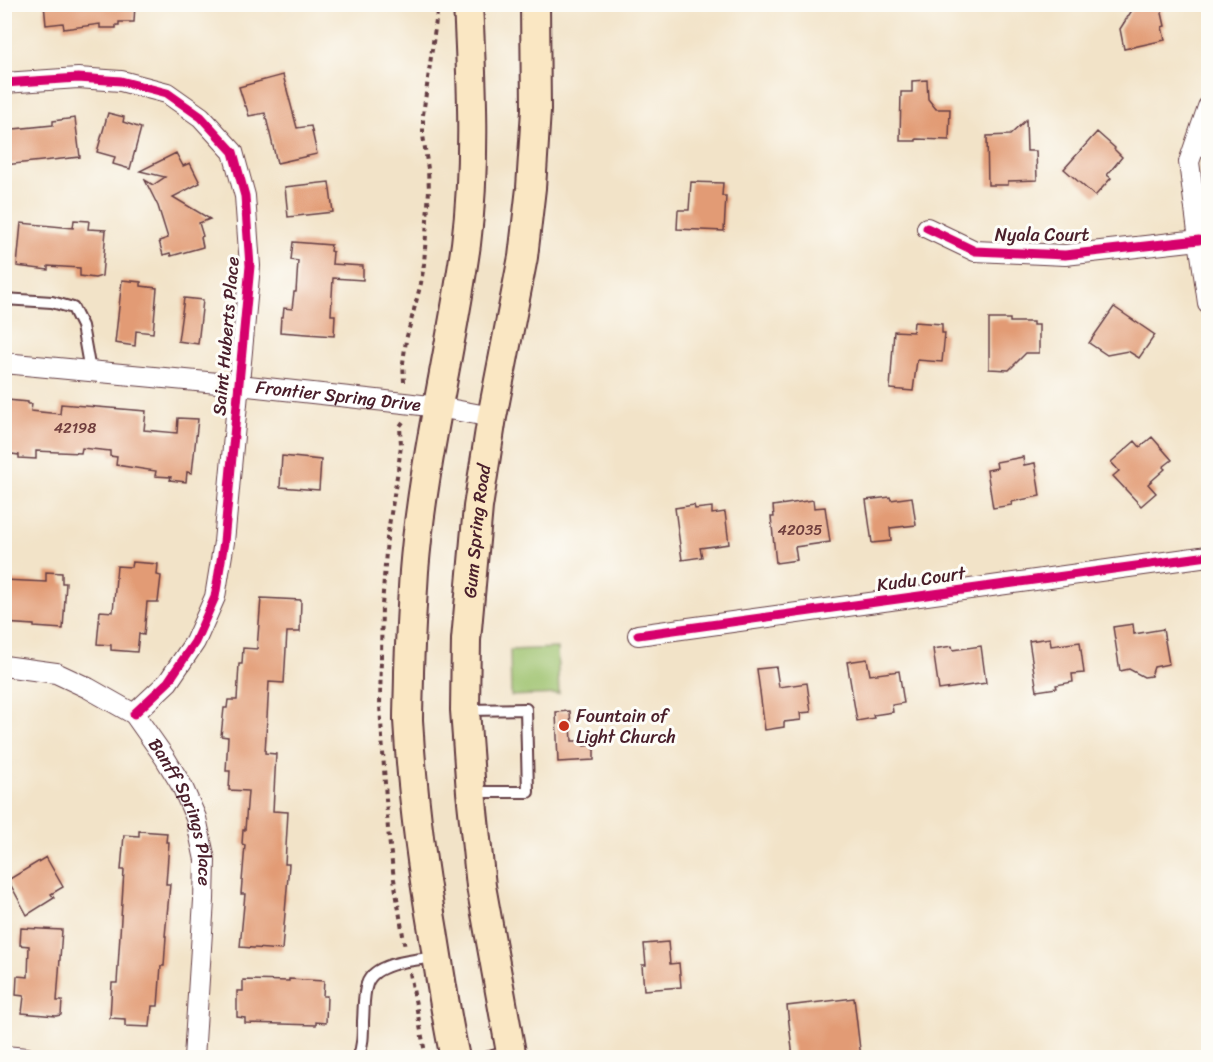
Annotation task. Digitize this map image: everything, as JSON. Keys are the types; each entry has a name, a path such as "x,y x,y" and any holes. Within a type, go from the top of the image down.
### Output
{"main road":[{"path":"455,1058 422,867 408,717 414,569 424,482 466,243 472,184 473,113 468,4"},
{"name":"Gum Spring Road","path":"503,1055 471,792 465,710 466,640 478,507 492,417 523,257 531,188 536,110 535,4"}],"street":[{"name":"Saint Huberts Place","path":"4,83 78,78 120,81 167,93 201,117 234,152 245,196 250,266 224,543 215,597 195,642 168,682 134,714"},
{"path":"1209,107 1189,162 1209,303"},
{"name":"Nyala Court","path":"927,228 975,251 1065,255 1199,240"},
{"name":"Frontier Spring Drive","path":"4,363 239,385 438,407 492,417"},
{"name":"Kudu Court","path":"638,635 1209,556"},
{"name":"Banff Springs Place","path":"4,666 56,673 134,714 182,786 196,818 205,860 194,1058"},
{"path":"4,1056 27,1058"}],"lane":[{"path":"4,299 52,302 73,308 82,326 90,371"},
{"path":"465,710 526,709 528,792 471,792"},
{"path":"358,1058 362,1045 365,991 371,976 377,970 387,966 437,957"}],"path":[{"path":"404,382 403,363 406,340 424,264 429,190 423,115 438,6"},
{"path":"387,538 399,470 400,426 404,421"}],"green space":[{"path":"557,648 559,694 511,696 510,650"}],"building":[{"path":"44,4 135,4 134,22 119,22 116,28 100,28 100,24 64,29 63,23 46,25"},
{"path":"1136,4 1160,4 1165,26 1162,27 1165,40 1124,49 1120,29"},
{"path":"283,75 297,128 311,126 317,154 277,163 265,113 249,116 239,87"},
{"path":"927,80 928,99 936,109 950,109 949,140 900,141 901,92 912,92 912,81"},
{"path":"108,113 124,117 123,122 141,128 130,169 113,164 115,157 97,152"},
{"path":"75,118 80,157 4,165 4,130 53,125 53,121"},
{"path":"1026,120 1027,151 1036,151 1037,180 1008,181 1008,185 988,185 987,136 1010,135"},
{"path":"1097,132 1122,157 1107,175 1111,178 1095,196 1064,169"},
{"path":"176,153 183,166 190,163 200,183 173,197 210,219 199,223 203,236 201,237 203,247 171,256 170,253 163,255 159,241 168,238 158,206 145,180 153,185 165,177 140,171"},
{"path":"329,182 333,212 288,217 285,187"},
{"path":"691,182 723,183 722,196 726,196 724,231 677,229 678,210 689,210"},
{"path":"74,220 89,221 88,229 106,230 102,276 95,278 80,276 80,268 48,266 48,270 17,266 21,223 73,228"},
{"path":"293,242 331,245 332,264 363,266 363,280 333,278 331,315 335,315 334,336 280,332 284,308 292,309 294,292 296,292 298,261 291,260"},
{"path":"122,280 141,282 141,286 157,288 153,333 136,331 135,346 115,343"},
{"path":"184,298 203,300 198,344 178,341"},
{"path":"1114,307 1155,335 1139,358 1128,351 1107,355 1089,343"},
{"path":"989,319 1010,319 1010,322 1033,322 1033,325 1039,325 1039,353 1026,353 1009,370 989,369"},
{"path":"914,322 942,324 942,333 945,333 942,362 917,360 913,391 890,389 894,331 913,332"},
{"path":"7,400 28,402 32,404 31,411 60,414 61,404 146,411 144,430 177,433 178,418 198,419 192,473 187,472 186,482 170,480 171,477 155,476 156,471 116,465 117,457 110,456 110,451 82,448 81,453 36,451 36,459 19,458 19,455 4,453"},
{"path":"1152,437 1172,460 1148,484 1156,493 1141,506 1113,476 1119,471 1111,462 1135,441 1140,447"},
{"path":"282,456 321,460 319,490 280,487"},
{"path":"1023,457 1024,465 1035,463 1040,496 993,508 987,470 997,468 996,462"},
{"path":"890,497 891,500 912,497 916,525 890,528 891,541 872,543 866,500"},
{"path":"813,500 814,508 825,507 830,542 795,547 797,560 776,563 771,517 774,517 773,506"},
{"path":"694,505 695,509 712,507 712,514 725,512 729,544 700,548 702,557 682,560 675,508"},
{"path":"132,562 158,564 157,575 161,576 158,602 147,602 144,635 139,634 137,652 111,650 111,645 97,644 100,611 113,612 117,566 131,567"},
{"path":"46,572 62,573 62,583 66,583 63,629 4,623 4,580 46,582"},
{"path":"261,598 301,600 300,632 287,632 284,683 269,682 265,753 276,754 273,811 288,812 285,864 289,864 282,950 240,947 245,894 241,894 245,845 242,844 248,791 229,790 230,771 226,771 228,737 221,736 224,708 227,708 228,700 237,700 239,664 242,664 243,648 257,649"},
{"path":"1133,624 1134,634 1163,629 1169,664 1154,667 1151,676 1144,677 1129,669 1120,671 1113,627"},
{"path":"1050,638 1051,646 1080,642 1084,673 1072,674 1073,682 1056,685 1057,688 1037,691 1029,641"},
{"path":"952,646 953,650 981,646 986,683 939,690 933,649"},
{"path":"867,659 870,675 899,671 904,703 892,705 893,712 873,715 874,718 857,721 847,662"},
{"path":"776,667 779,687 807,683 811,712 800,713 801,720 784,722 784,727 765,730 757,669"},
{"name":"Fountain of Light Church","path":"570,711 572,741 584,741 584,746 594,745 594,760 558,762 556,712"},
{"path":"139,831 167,833 166,842 169,842 166,884 170,884 164,966 161,966 158,1006 152,1006 150,1027 125,1026 125,1019 110,1018 112,983 117,983 124,835 139,836"},
{"path":"46,857 63,887 51,894 54,898 27,915 8,880"},
{"path":"21,928 62,930 57,1001 62,1001 61,1015 22,1013 24,996 16,995 17,976 28,977 29,946 20,945"},
{"path":"668,942 670,964 679,963 681,987 644,990 642,965 646,965 644,944"},
{"path":"289,979 324,981 323,996 327,996 326,1023 316,1022 316,1025 245,1023 245,1018 237,1017 237,991 243,991 243,980 289,981"},
{"path":"854,998 861,1058 793,1058 787,1006"}],"cycle path":[{"path":"4,83 78,78 121,81 167,93 201,117 233,152 245,196 250,266 224,542 215,597 195,642 168,682 134,714"},
{"path":"927,228 975,251 1065,255 1199,240"},
{"path":"638,635 1208,556"}],"place":[{"name":"Fountain of Light Church","path":"564,726"}]}
